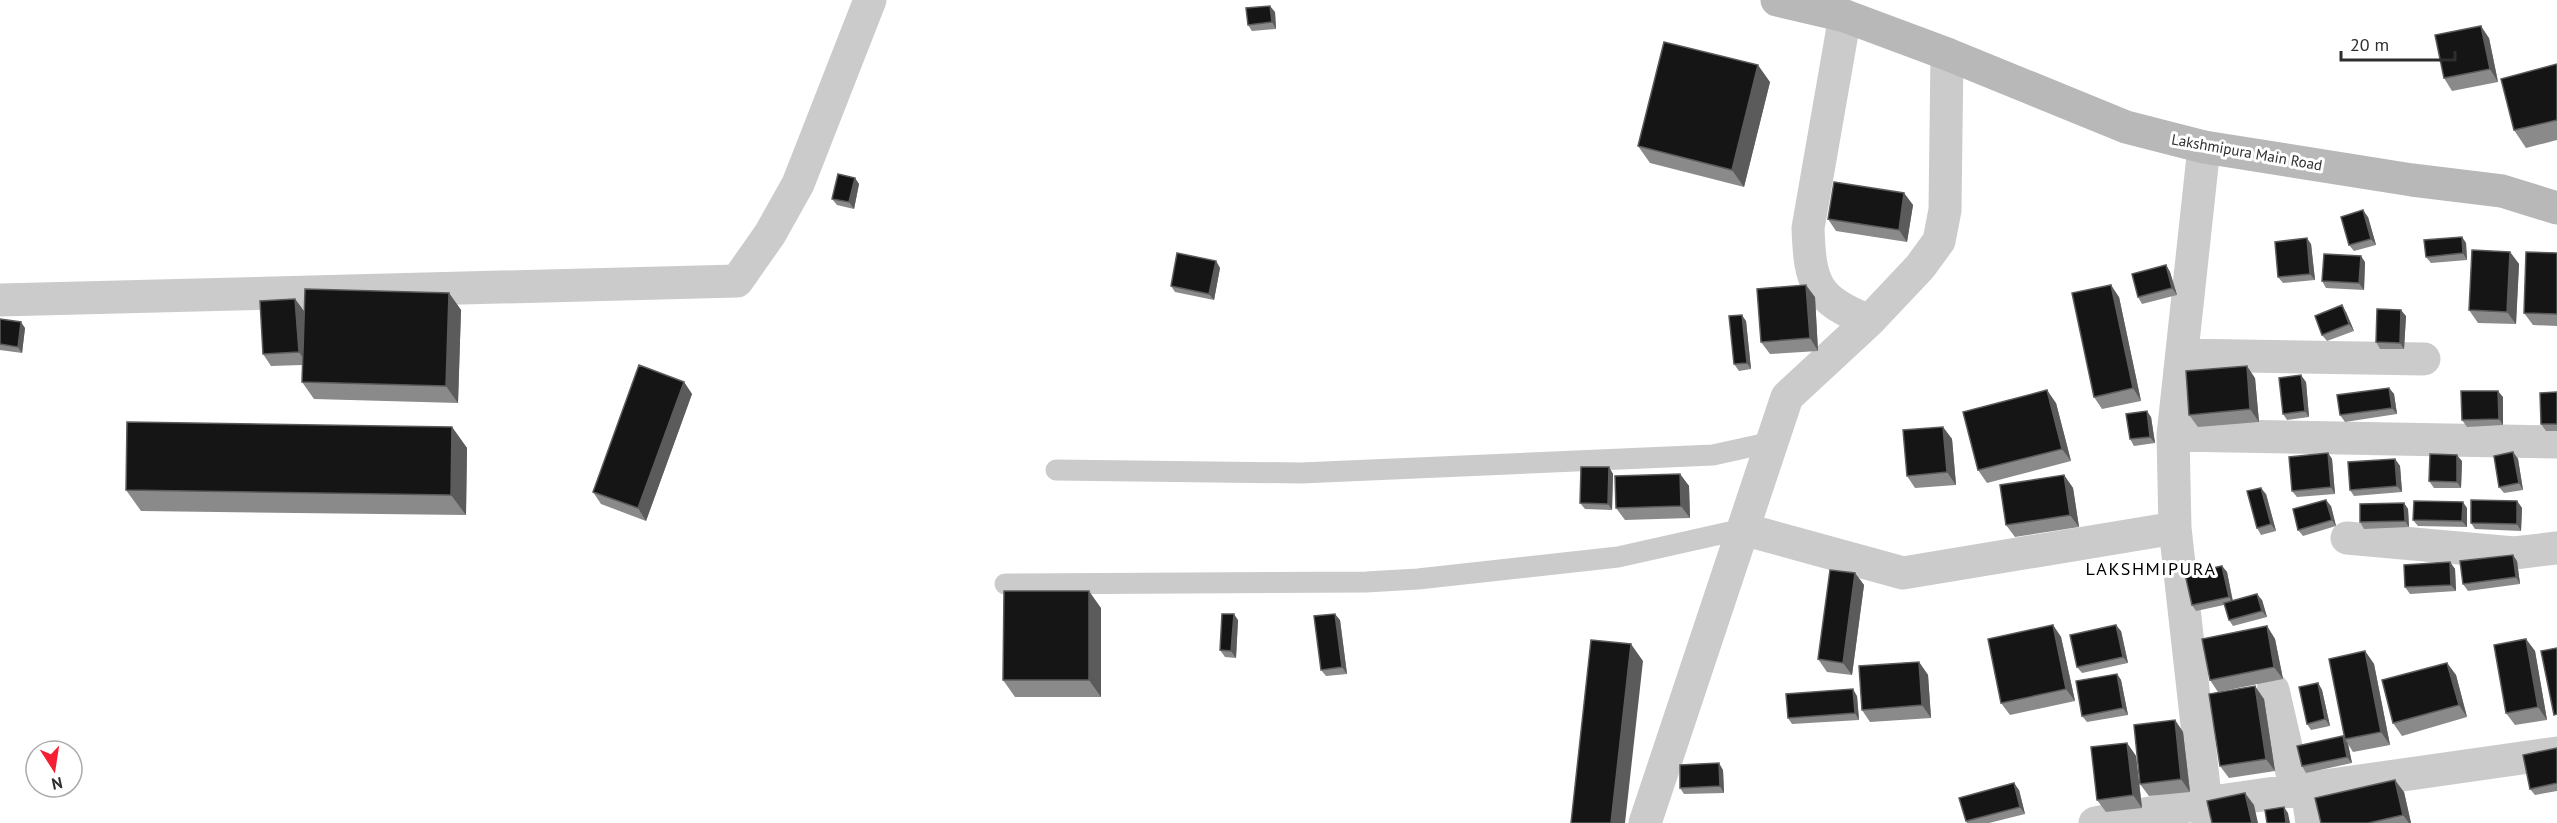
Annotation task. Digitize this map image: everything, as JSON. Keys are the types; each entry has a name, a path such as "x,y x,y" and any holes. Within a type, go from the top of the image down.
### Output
{"main road":[{"name":"Lakshmipura Main Road","path":"1777,0 1845,16 1947,54 2126,128 2204,147 2412,180 2502,191 2557,208"}],"street":[{"path":"0,300 737,281 770,234 798,184 870,0"},
{"path":"1845,16 1808,228 1809,258 1817,287 1840,309 1869,321"},
{"path":"1645,823 1787,397 1869,321 1920,267 1939,240 1945,210 1947,54"},
{"path":"2204,147 2173,435 2175,528 2206,813"},
{"path":"2182,355 2424,359"},
{"path":"2173,435 2557,442"},
{"path":"1743,529 1903,573 2175,528"},
{"path":"2347,538 2514,553 2557,548"},
{"path":"2273,690 2312,823"},
{"path":"2095,823 2206,813 2301,789 2557,753"}],"lane":[{"path":"1056,470 1313,472 1713,454 1772,441"},
{"path":"1005,584 1365,582 1418,579 1618,557 1743,529"}],"building":[{"path":"1270,6 1272,22 1248,25 1246,8"},
{"path":"2481,26 2490,69 2444,78 2435,35"},
{"path":"1664,42 1758,65 1732,170 1638,146"},
{"path":"2557,64 2557,120 2514,130 2501,79"},
{"path":"838,174 855,178 849,202 832,199"},
{"path":"1834,182 1904,193 1899,230 1828,219"},
{"path":"2363,210 2371,239 2349,245 2341,217"},
{"path":"2462,237 2463,253 2426,257 2424,240"},
{"path":"2307,238 2310,274 2278,277 2275,242"},
{"path":"2472,250 2510,252 2507,312 2469,310"},
{"path":"2526,252 2557,253 2557,314 2524,313"},
{"path":"1177,253 1216,261 1209,294 1171,286"},
{"path":"2324,254 2361,256 2359,283 2322,281"},
{"path":"2166,265 2172,288 2138,297 2132,274"},
{"path":"1806,285 1810,338 1761,342 1757,289"},
{"path":"2111,285 2133,388 2094,397 2072,293"},
{"path":"305,289 449,293 446,386 302,382"},
{"path":"295,299 299,352 263,354 260,301"},
{"path":"2342,305 2349,324 2322,335 2315,316"},
{"path":"2377,309 2401,310 2400,343 2376,342"},
{"path":"1742,315 1747,363 1734,364 1729,316"},
{"path":"0,319 21,322 18,347 0,344"},
{"path":"639,365 684,382 638,508 593,492"},
{"path":"2247,366 2250,409 2189,415 2186,371"},
{"path":"2301,375 2305,411 2283,414 2279,378"},
{"path":"2389,388 2392,408 2340,415 2337,395"},
{"path":"2047,390 2062,449 1978,470 1963,412"},
{"path":"2461,391 2498,391 2499,419 2462,420"},
{"path":"2557,392 2557,424 2541,424 2540,393"},
{"path":"2147,411 2150,437 2130,439 2126,414"},
{"path":"127,422 452,427 451,495 126,490"},
{"path":"1943,427 1947,472 1907,476 1903,430"},
{"path":"2513,452 2519,483 2499,487 2494,456"},
{"path":"2328,453 2331,487 2292,491 2289,457"},
{"path":"2430,454 2457,455 2457,482 2429,481"},
{"path":"2395,459 2397,486 2350,490 2348,462"},
{"path":"1581,467 1609,467 1608,504 1580,503"},
{"path":"1680,474 1681,506 1616,508 1615,476"},
{"path":"2064,475 2070,515 2006,525 2000,485"},
{"path":"2261,488 2271,524 2257,528 2247,491"},
{"path":"2326,500 2332,520 2298,530 2293,509"},
{"path":"2471,500 2517,501 2517,524 2471,523"},
{"path":"2414,501 2463,502 2462,521 2413,520"},
{"path":"2404,503 2405,521 2360,522 2360,504"},
{"path":"2513,555 2516,577 2463,584 2460,561"},
{"path":"2450,562 2451,585 2405,587 2404,565"},
{"path":"2222,566 2229,597 2192,605 2185,574"},
{"path":"1830,570 1855,573 1843,663 1818,659"},
{"path":"1004,591 1089,591 1089,680 1003,680"},
{"path":"2257,594 2262,611 2229,620 2224,603"},
{"path":"1222,614 1234,614 1231,651 1220,650"},
{"path":"1335,614 1342,667 1321,670 1314,616"},
{"path":"2053,625 2066,689 2001,703 1988,639"},
{"path":"2116,625 2123,657 2077,667 2070,635"},
{"path":"2267,626 2274,667 2210,680 2202,639"},
{"path":"2526,639 2538,707 2506,713 2494,645"},
{"path":"1591,640 1631,644 1611,823 1571,823"},
{"path":"2557,648 2557,714 2554,715 2541,651"},
{"path":"2365,651 2381,732 2345,739 2329,659"},
{"path":"1919,662 1922,705 1862,710 1859,666"},
{"path":"2447,663 2459,705 2393,723 2382,680"},
{"path":"2117,674 2123,708 2082,716 2076,681"},
{"path":"2318,683 2325,719 2307,724 2299,687"},
{"path":"2255,686 2266,759 2220,766 2209,694"},
{"path":"1853,689 1855,713 1788,718 1786,694"},
{"path":"2175,720 2181,779 2140,784 2134,725"},
{"path":"2343,736 2347,757 2302,766 2297,746"},
{"path":"2127,743 2133,795 2097,800 2091,747"},
{"path":"2557,748 2557,783 2530,789 2523,755"},
{"path":"1719,763 1720,786 1680,788 1680,765"},
{"path":"2395,780 2403,815 2368,823 2321,823 2315,798"},
{"path":"2014,783 2020,807 1966,821 1959,798"},
{"path":"2245,793 2252,823 2212,823 2207,801"},
{"path":"2284,807 2286,823 2267,823 2265,810"}],"district":[{"name":"LAKSHMIPURA","path":"2151,568"}]}
